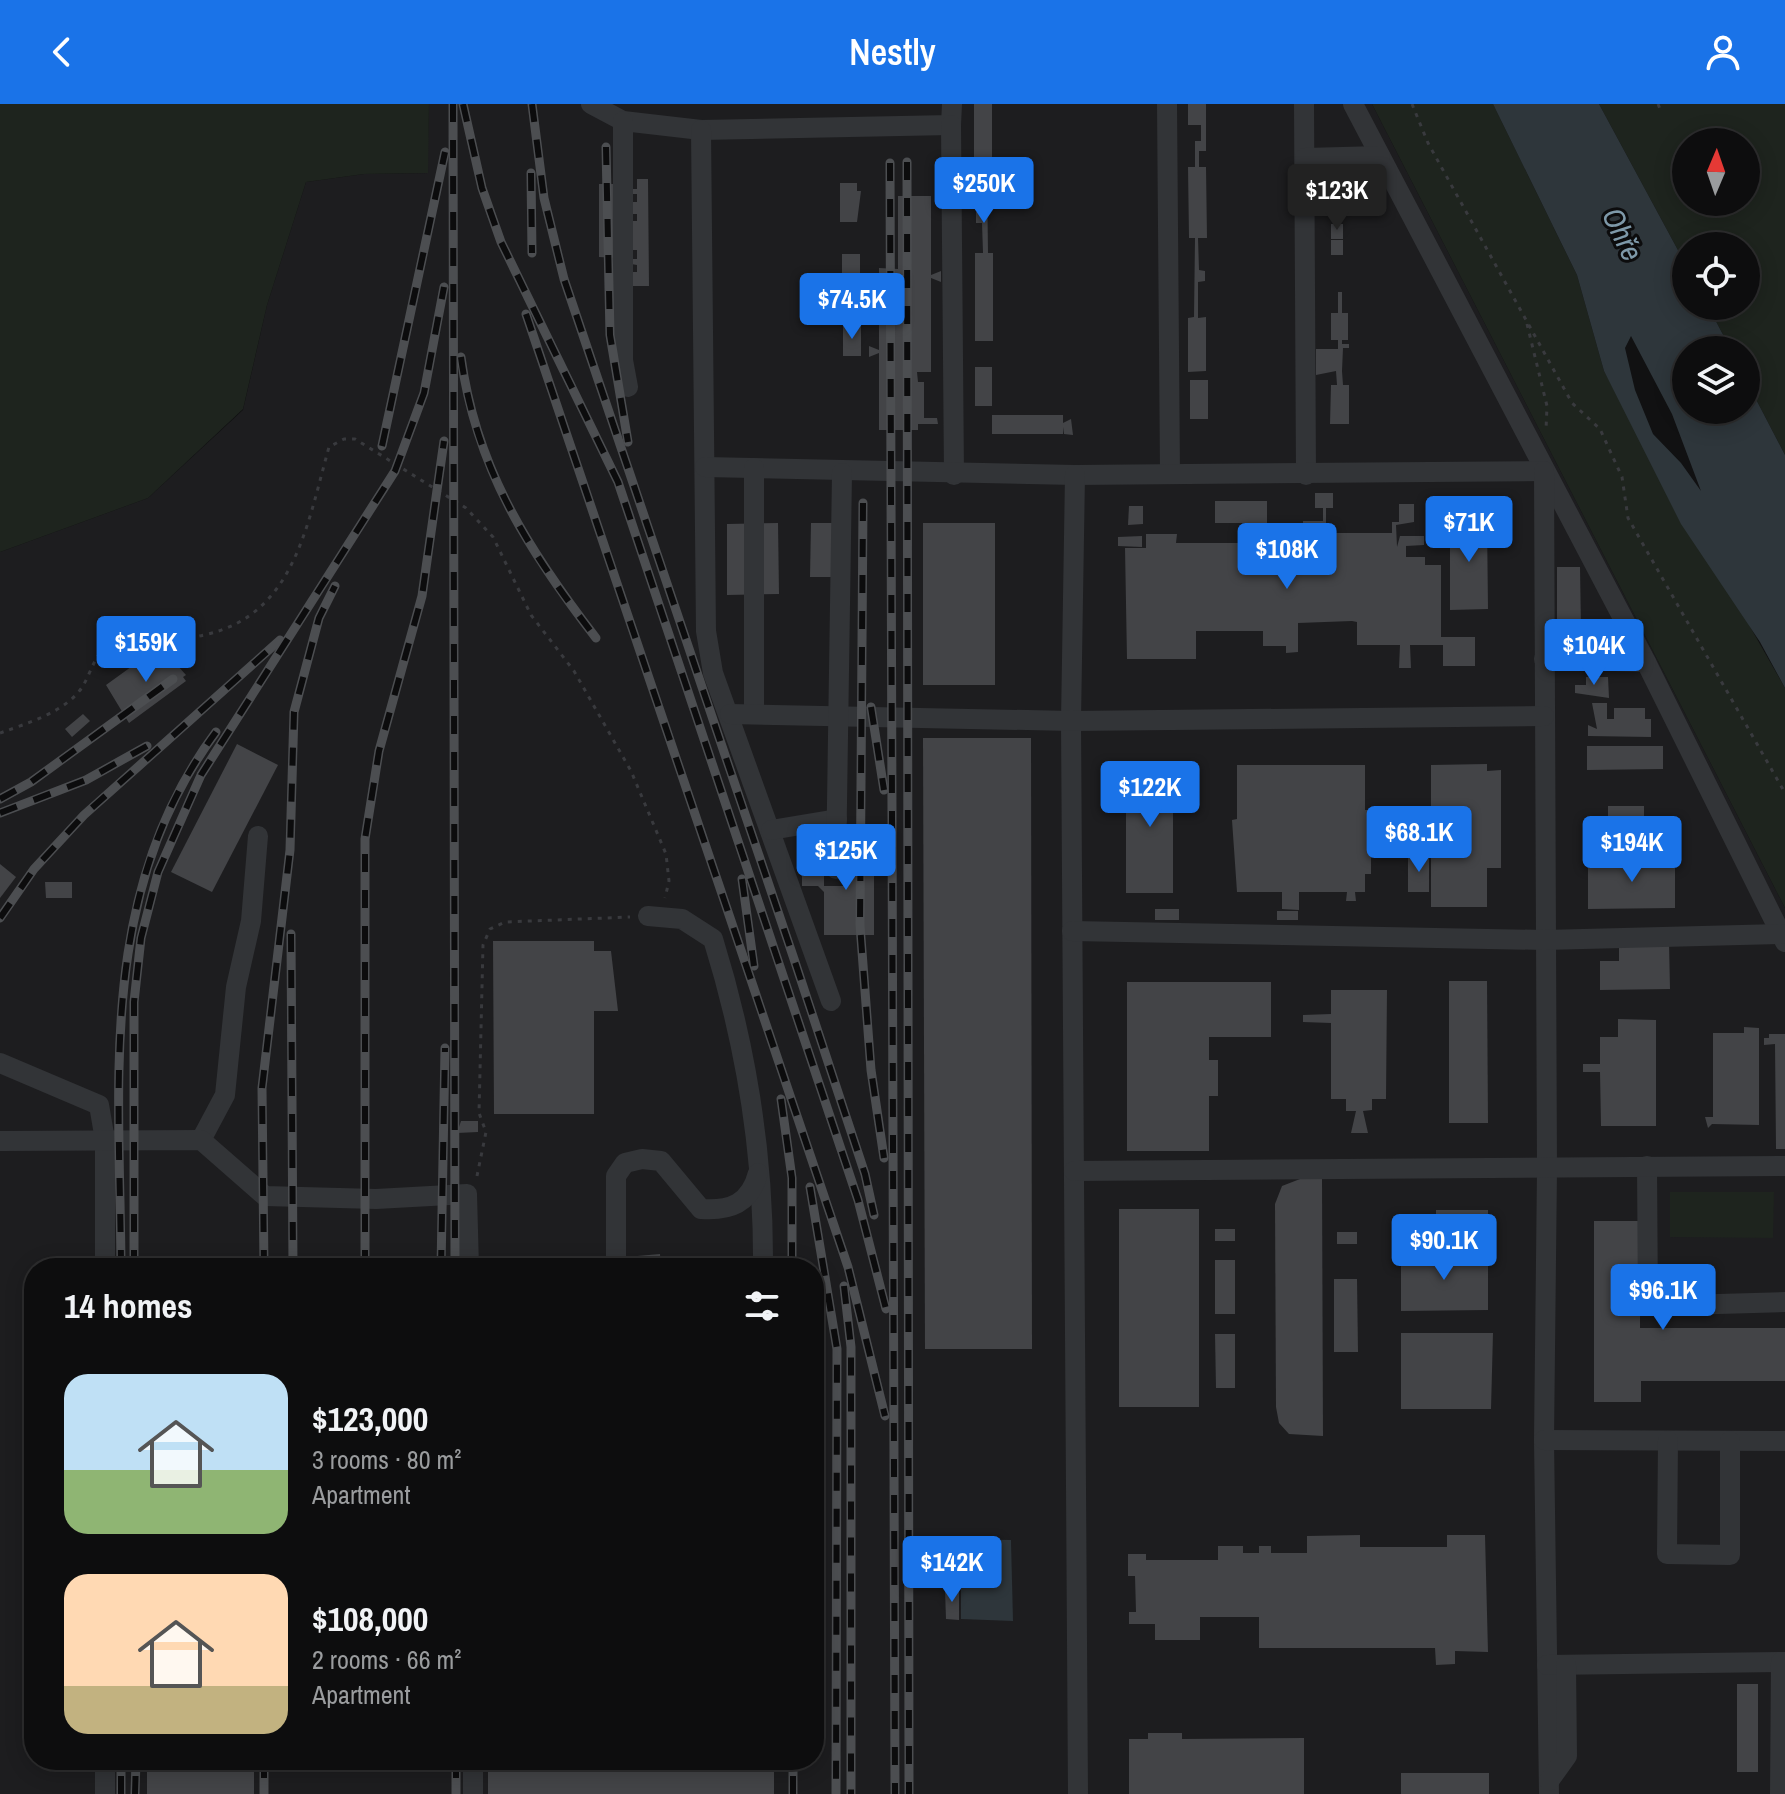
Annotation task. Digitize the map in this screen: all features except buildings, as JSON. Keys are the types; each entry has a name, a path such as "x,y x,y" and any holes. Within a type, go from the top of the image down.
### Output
{"lane":[{"path":"591,104 623,121 701,130 952,114 954,475"},
{"path":"1167,104 1170,473"},
{"path":"1304,104 1306,475"},
{"path":"1072,931 1544,940 1783,938 1646,662 1353,104"},
{"path":"623,121 623,360 628,387"},
{"path":"701,130 706,631 713,673 831,1001"},
{"path":"1305,158 1380,156"},
{"path":"705,467 954,475 1544,471"},
{"path":"754,468 754,713"},
{"path":"1544,471 1547,1170 1544,1440 1556,1665 1549,1787"},
{"path":"836,869 842,473"},
{"path":"1075,475 1071,721 1078,1794"},
{"path":"1544,659 1646,662"},
{"path":"730,714 1071,721 1544,716"},
{"path":"771,830 837,819"},
{"path":"201,1140 225,1095 236,987 251,921 258,836"},
{"path":"648,916 682,919 713,939 737,1018 760,1168 763,1258"},
{"path":"0,1063 99,1105 105,1140 105,1258"},
{"path":"0,1141 201,1140 265,1196 376,1199 467,1194 469,1258"},
{"path":"616,1258 616,1176 625,1163 642,1159 661,1161 701,1209 722,1211 741,1204 755,1187 760,1168"},
{"path":"1647,1166 1648,1306 1785,1302"},
{"path":"1074,1171 1785,1166"},
{"path":"1544,1440 1785,1441"},
{"path":"1668,1441 1667,1554 1730,1555 1730,1441"},
{"path":"1556,1665 1783,1662 1780,1794"},
{"path":"105,1770 105,1794"},
{"path":"473,1770 473,1794"}],"path":[{"path":"1412,104 1428,143 1572,403 1600,429 1622,477 1628,518 1785,793"},
{"path":"1525,317 1548,415 1544,435 1532,447"},
{"path":"0,733 49,714 73,698 110,642 124,635 202,636 236,625 265,603 284,581 302,547 329,447 344,439 355,439 466,508 493,537 531,615 574,671 610,730 650,813 666,854 669,881 664,902 648,916 505,922 490,929 483,945 479,1113 486,1132 478,1173 467,1194"}],"shaded area":[{"path":"0,104 429,104 428,173 364,174 306,182 267,305 243,409 148,498 0,552"},
{"path":"429,104 1372,104 1785,908 1785,1794 0,1794 0,552 148,498 243,410 267,305 306,182 364,174 427,173"},
{"path":"1372,104 1493,104 1577,275 1604,371 1785,688 1785,908"},
{"path":"1599,104 1785,104 1785,455 1760,407 1760,336 1724,336 1715,320 1760,320 1760,232 1672,232 1672,239"},
{"path":"1670,1192 1774,1192 1773,1238 1670,1237"}],"water":[{"name":"Ohře","path":"1493,104 1599,104 1672,239 1672,320 1715,320 1724,336 1672,336 1672,414 1631,336 1625,348 1635,390 1653,434 1681,463 1701,491 1676,424 1760,424 1760,407 1785,455 1785,688 1760,642 1681,524 1604,371 1577,275"},
{"path":"961,1539 1011,1540 1013,1621 961,1619"}],"railway":[{"path":"453,104 455,1258"},
{"path":"463,104 482,188 501,242 618,482 858,1200 886,1309"},
{"path":"532,104 544,198 564,279 794,959 865,1174 874,1215"},
{"path":"606,147 610,335 628,442"},
{"path":"382,446 445,152"},
{"path":"907,162 909,1794"},
{"path":"890,163 895,1794"},
{"path":"531,173 532,253"},
{"path":"134,1258 134,1002 141,938 158,872 201,775 395,471 424,393 444,287"},
{"path":"526,314 848,1267 885,1416"},
{"path":"461,357 479,436 509,507 549,573 596,638"},
{"path":"365,1258 365,839 379,751 422,596 444,441"},
{"path":"863,503 860,925 871,1070 884,1158"},
{"path":"264,1258 262,1088 290,850 294,712 319,618 335,586"},
{"path":"0,918 34,869 84,815 280,640"},
{"path":"0,799 31,782 173,679"},
{"path":"871,707 884,790"},
{"path":"121,1258 119,1058 133,923 151,857 178,793 216,732"},
{"path":"0,813 86,780 147,746"},
{"path":"742,879 754,966"},
{"path":"291,934 293,1258"},
{"path":"441,1258 445,1048"},
{"path":"781,1099 792,1178 792,1258"},
{"path":"810,1187 822,1258"},
{"path":"824,1271 837,1349 836,1794"},
{"path":"844,1286 851,1347 851,1794"},
{"path":"121,1770 121,1794"},
{"path":"135,1794 136,1770"},
{"path":"264,1770 264,1794"},
{"path":"456,1770 456,1794"},
{"path":"793,1770 793,1794"}]}
